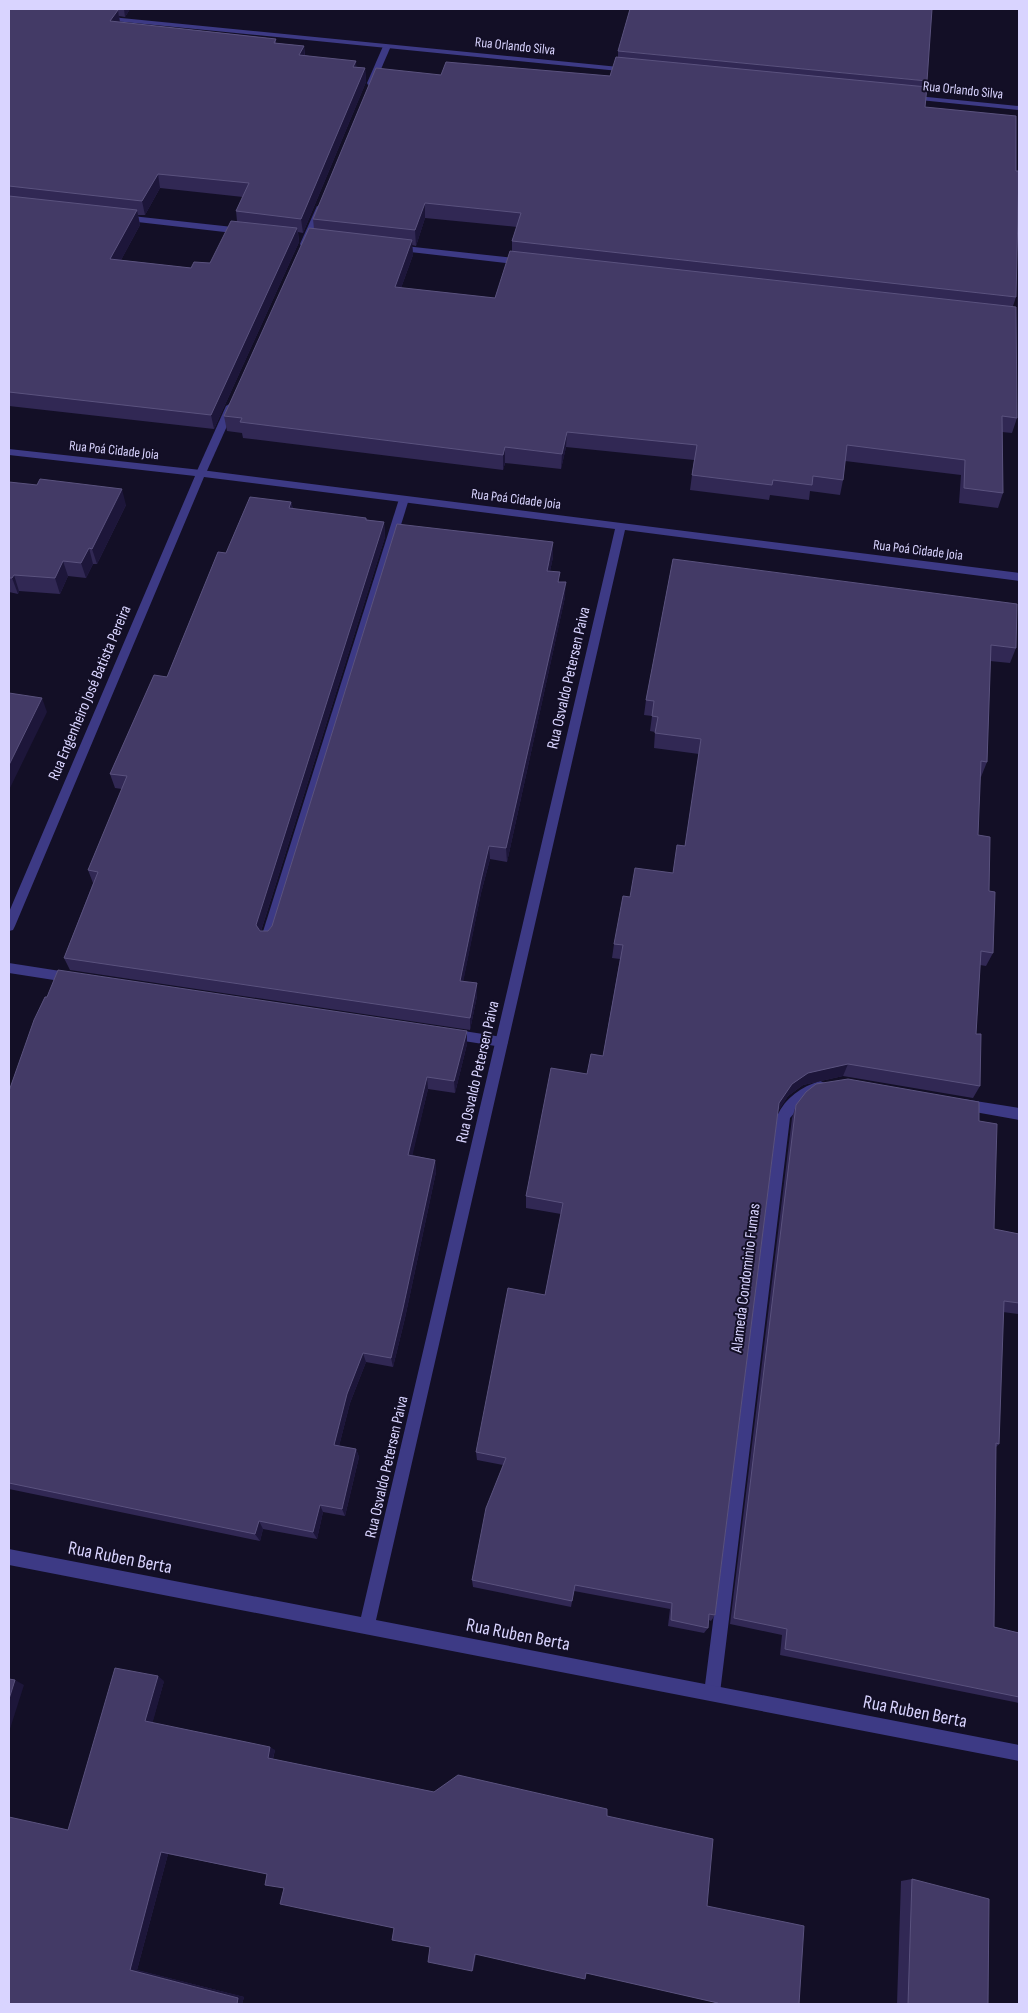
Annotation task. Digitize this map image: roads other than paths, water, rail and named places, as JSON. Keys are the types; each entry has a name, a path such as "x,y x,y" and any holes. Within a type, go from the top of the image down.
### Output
{"street":[{"name":"Rua Orlando Silva","path":"98,18 634,70"},
{"path":"368,92 386,46"},
{"name":"Rua Orlando Silva","path":"901,96 1019,108"},
{"path":"299,256 322,202"},
{"path":"118,217 247,232"},
{"path":"297,237 317,239"},
{"path":"386,247 534,264"},
{"name":"Rua Engenheiro José Batista Pereira","path":"9,926 201,473 234,401"},
{"name":"Rua Poá Cidade Joia","path":"9,452 201,473 1019,577"},
{"path":"267,938 404,499"},
{"name":"Rua Osvaldo Petersen Paiva","path":"366,1626 621,526"},
{"path":"9,968 88,980"},
{"path":"443,1033 502,1042"},
{"name":"Alameda Condominio Fumas","path":"712,1693 784,1116 795,1099 808,1090 833,1085"},
{"path":"950,1103 1019,1114"},
{"name":"Rua Ruben Berta","path":"9,1557 1019,1753"}]}
